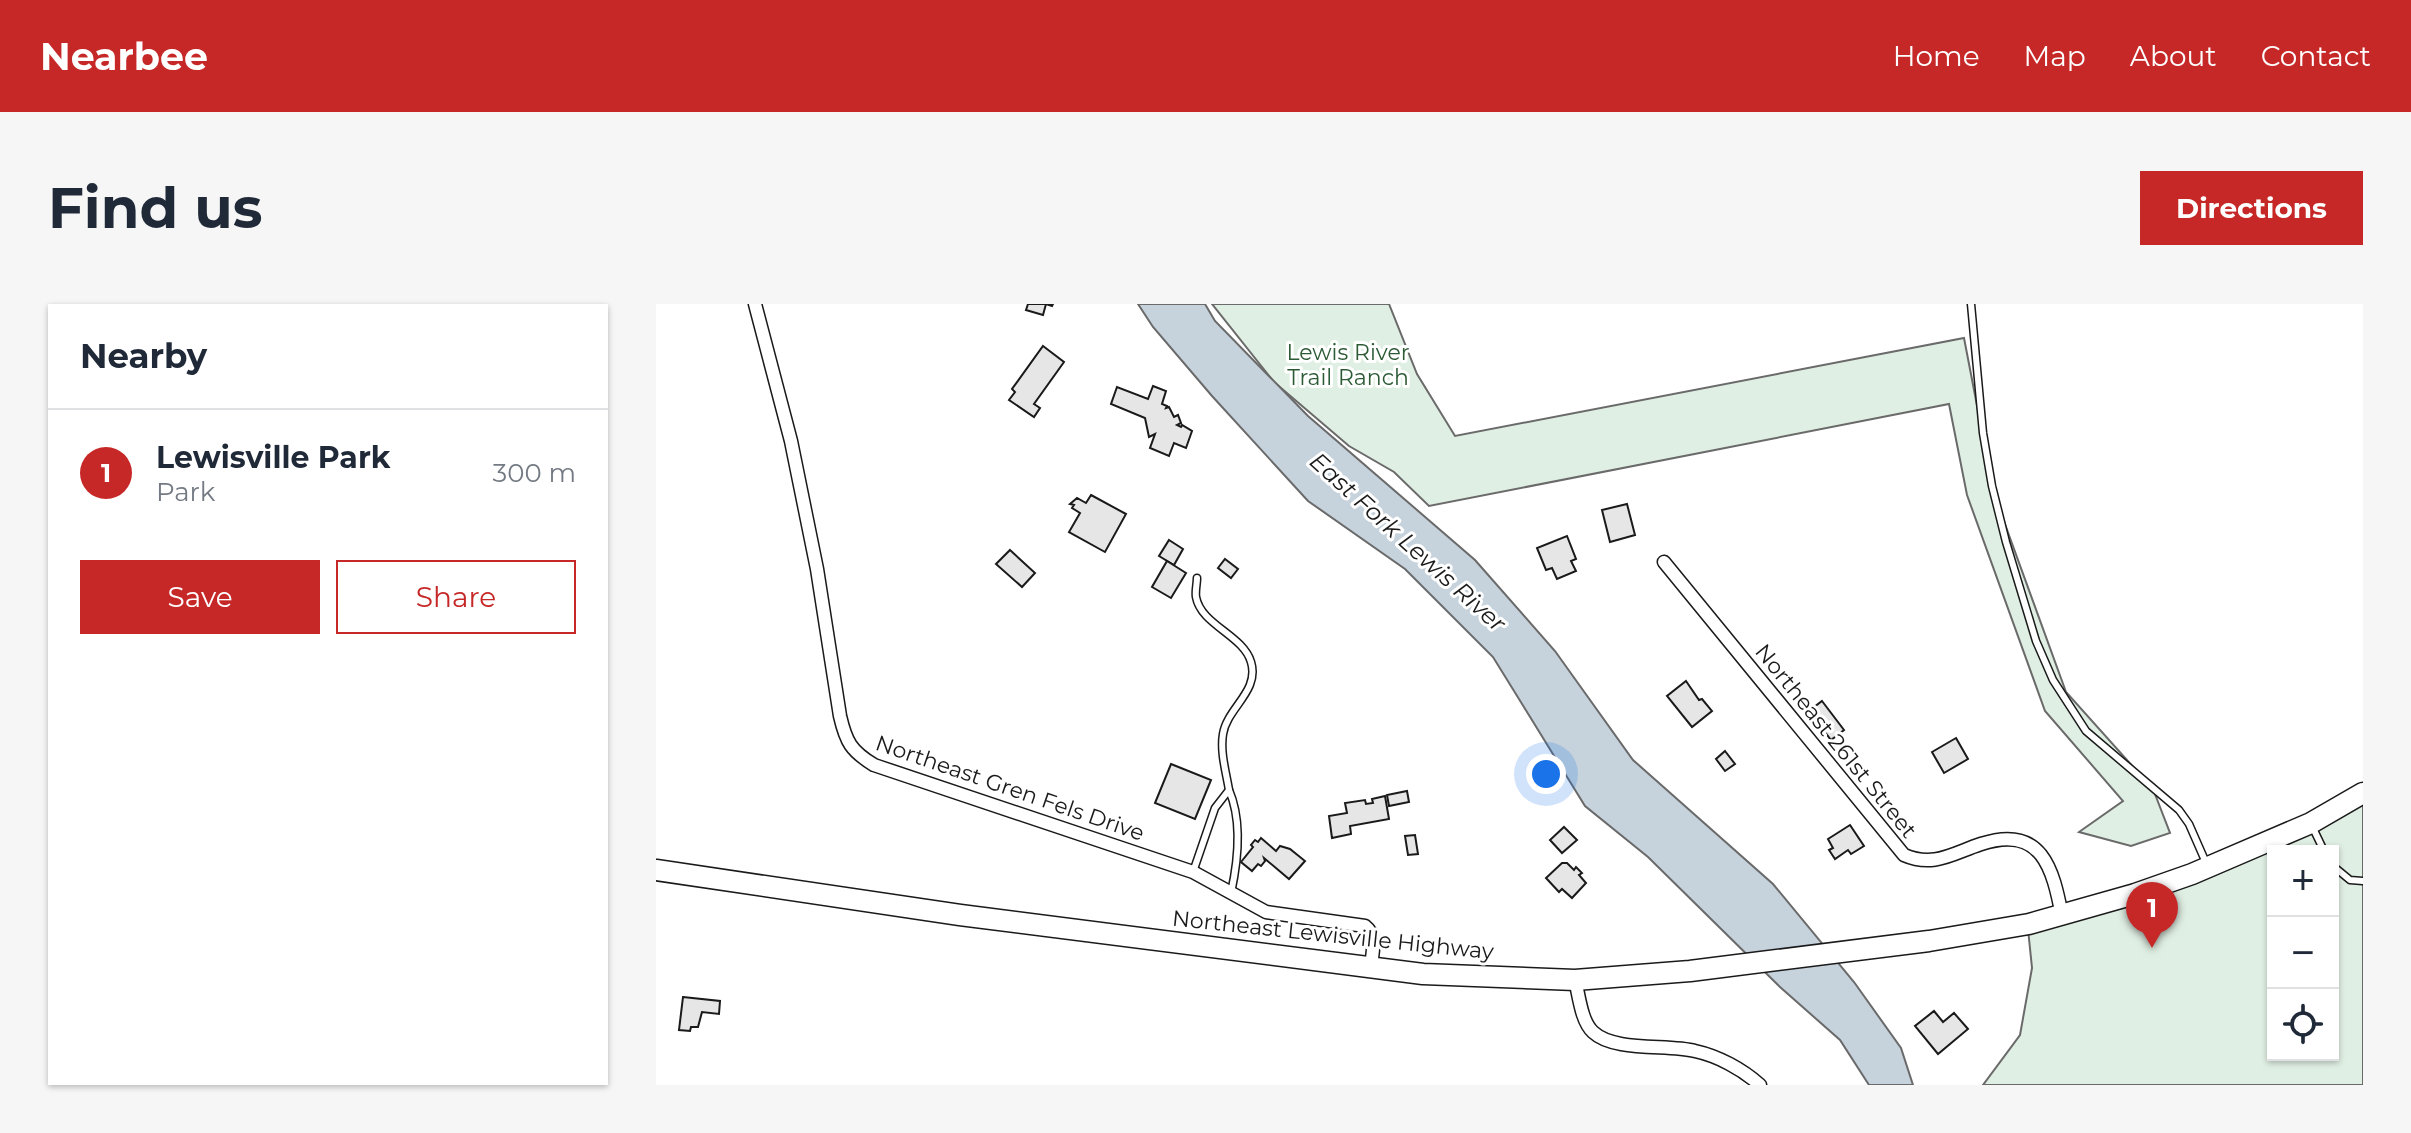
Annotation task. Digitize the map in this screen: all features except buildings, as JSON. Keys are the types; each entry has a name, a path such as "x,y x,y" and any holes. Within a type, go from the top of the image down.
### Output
{"main road":[{"name":"Northeast Lewisville Highway","path":"656,870 960,915 1371,967 1470,977 1575,980 1690,971 1981,934 2062,916 2208,868 2311,823 2363,793"}],"street":[{"name":"Northeast Gren Fels Drive","path":"755,304 794,455 817,569 840,716 845,737 856,754 874,765 1193,872 1266,912 1365,926 1371,931 1373,941 1371,967"},
{"name":"Northeast 261st Street","path":"1664,562 1904,855 1926,862 1953,856 1983,843 2005,839 2024,842 2040,852 2050,866 2062,916"},
{"path":"1575,980 1587,1024 1594,1033 1621,1043 1693,1050 1718,1058 1760,1085"}],"lane":[{"path":"1971,304 1983,433 1992,486 2022,600 2053,680 2086,731 2179,810 2189,824 2208,868"},
{"path":"1197,578 1196,598 1205,613 1251,659 1253,675 1246,694 1227,720 1222,736 1229,790 1235,803 1236,869 1231,893"},
{"path":"1193,872 1215,808 1229,790"},
{"path":"2311,823 2321,845"},
{"path":"2339,871 2350,880 2363,881"}],"green space":[{"name":"Lewis River Trail Ranch","path":"1212,304 1389,304 1417,374 1455,436 1964,338 1994,494 2066,692 2153,789 2170,833 2131,846 2079,832 2123,801 2045,711 1967,495 1949,404 1429,506 1394,472 1349,446 1274,382"},
{"path":"2363,793 2363,1085 1983,1085 2020,1035 2032,968 2028,929 2135,894"}],"water":[{"name":"East Fork Lewis River","path":"1138,304 1205,304 1215,321 1308,416 1475,560 1555,651 1633,760 1773,884 1854,982 1901,1048 1913,1085 1869,1085 1840,1040 1780,987 1648,857 1585,806 1493,657 1405,569 1308,501 1212,396 1153,327"}],"place":[{"name":"Lewisville Park","path":"2152,948"}]}
